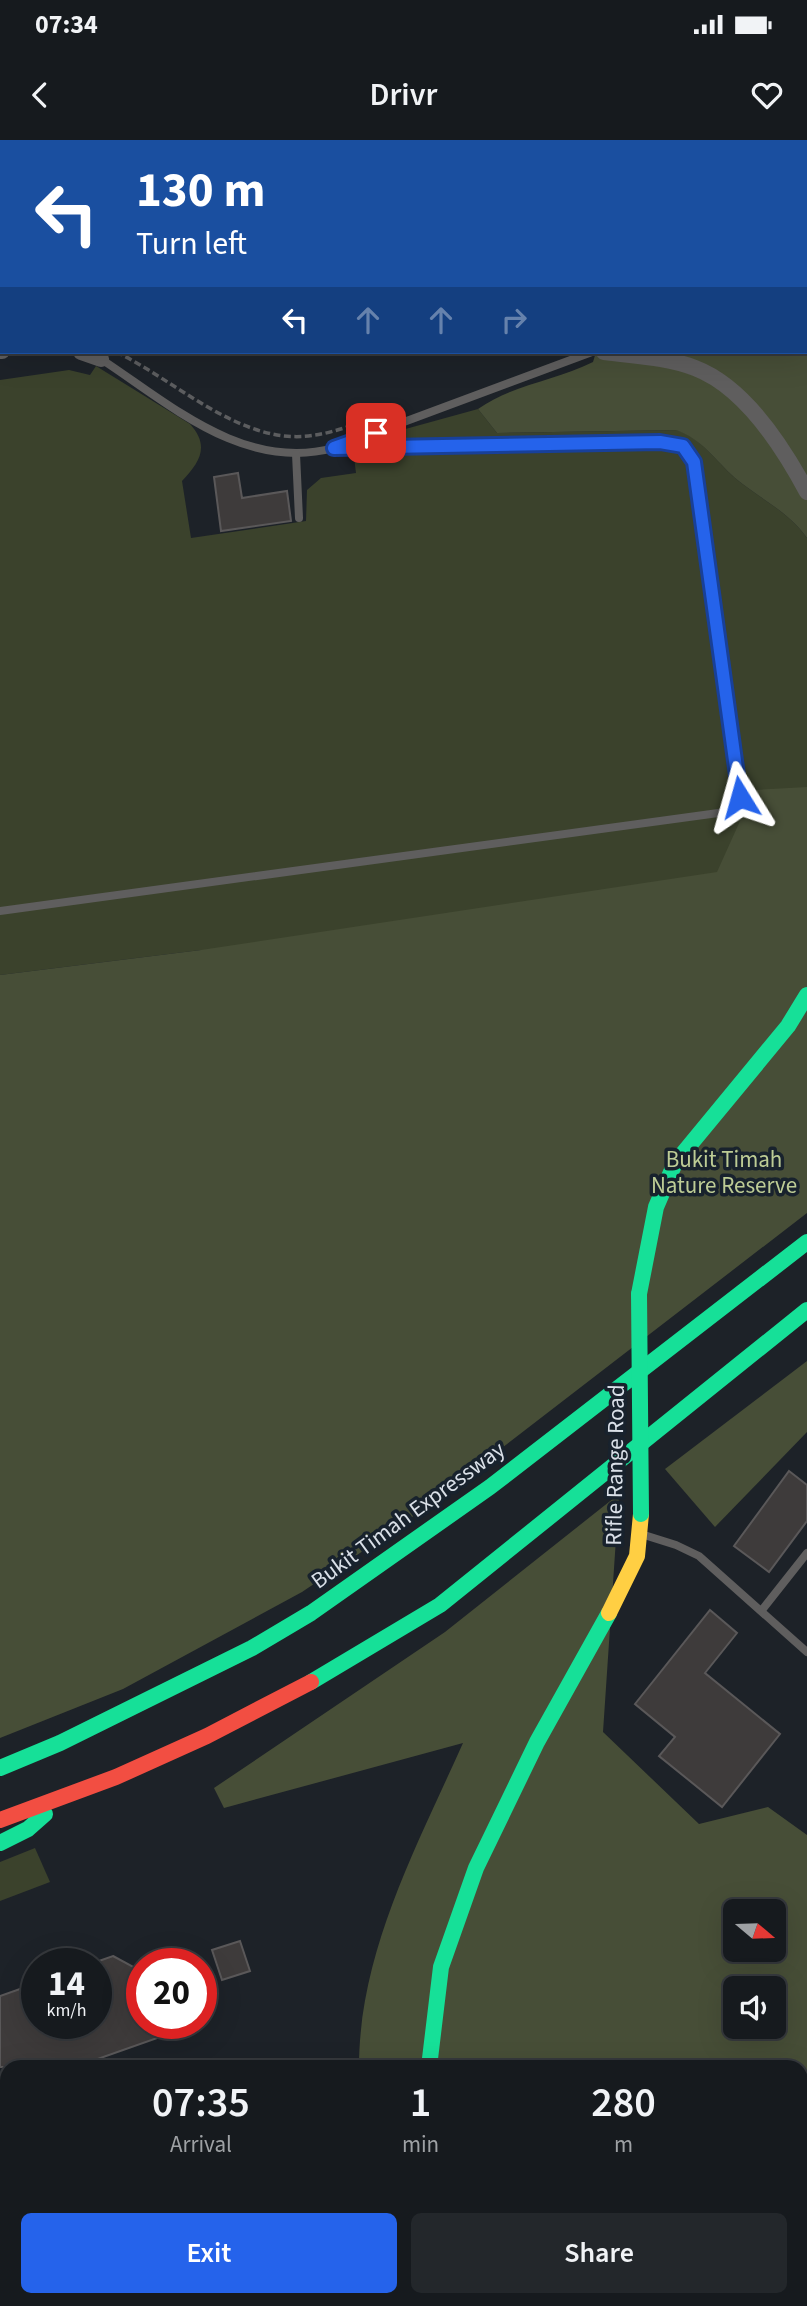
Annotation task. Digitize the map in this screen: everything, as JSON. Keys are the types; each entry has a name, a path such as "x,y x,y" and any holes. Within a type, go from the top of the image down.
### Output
{"main road":[{"name":"Rifle Range Road","path":"430,2060 441,1967 476,1868 537,1742 625,1584 637,1556 641,1533 639,1294 656,1207 675,1163 788,1026 807,995"},
{"name":"Bukit Timah Expressway","path":"0,1768 60,1742 240,1654 311,1613 490,1487 807,1242"},
{"path":"0,1820 63,1798 207,1736 336,1669 440,1605 807,1310"},
{"path":"0,1843 28,1829 63,1798"}],"street":[{"path":"617,354 678,363 698,369 733,390 794,467 807,492"}],"lane":[{"path":"334,448 587,354"},
{"path":"0,911 733,811 740,797 694,462 683,446 660,442 334,448 296,454 261,450 218,435 108,355"},
{"path":"296,454 299,518"},
{"path":"641,1533 699,1556 807,1653"},
{"path":"762,1610 807,1553"}],"path":[{"path":"108,355 143,365 213,410 251,428 295,436 315,435 389,413"}],"green space":[{"path":"595,354 807,354 807,538 791,520 735,478 701,445 676,430 497,433 478,409 520,388 593,362"},
{"name":"Bukit Timah Nature Reserve","path":"96,366 190,424 196,432 200,440 200,454 194,467 182,481 191,538 306,521 307,490 321,478 356,473 354,457 381,456 380,436 478,409 497,433 677,430 702,445 735,478 782,513 807,538 807,1213 201,950 0,975 0,380 69,370 90,375"},
{"name":"Bukit Timah Nature Reserve","path":"807,787 807,1213 403,1524 302,1592 123,1689 0,1738 0,975 201,950 717,872 754,790"},
{"path":"807,1361 807,1432 715,1527 665,1469"},
{"path":"619,1494 603,1732 699,1824 768,1807 807,1835 807,2060 359,2060 369,1982 380,1941 410,1860 463,1743 224,1808 214,1788 445,1632"},
{"path":"35,1848 50,1882 0,1901 0,1862"}],"building":[{"path":"238,473 242,498 287,491 291,521 221,531 214,477"},
{"path":"789,1471 807,1485 807,1521 769,1572 734,1546"},
{"path":"710,1610 737,1633 705,1673 780,1734 722,1807 659,1756 675,1737 635,1704"},
{"path":"240,1941 250,1971 222,1980 217,1965 217,1948"},
{"path":"113,1956 126,1963 126,2039 154,2039 95,2060 0,2060 0,1996 21,1989 21,2039 112,2039"}],"traffic: fast":[{"path":"639,1294 656,1207 675,1163 788,1026 807,995"},
{"path":"0,1768 60,1743 252,1648 311,1613 490,1487 807,1242"},
{"path":"639,1294 641,1514"},
{"path":"311,1682 440,1605 807,1310"},
{"path":"430,2060 441,1967 476,1868 537,1742 609,1613"},
{"path":"0,1843 28,1829 45,1814"}],"traffic: slow":[{"path":"609,1613 637,1556 641,1514"}],"traffic: jam":[{"path":"0,1820 116,1777 207,1736 311,1682"}],"route":[{"path":"376,433 334,448 660,442 683,446 694,462 740,797"}]}
